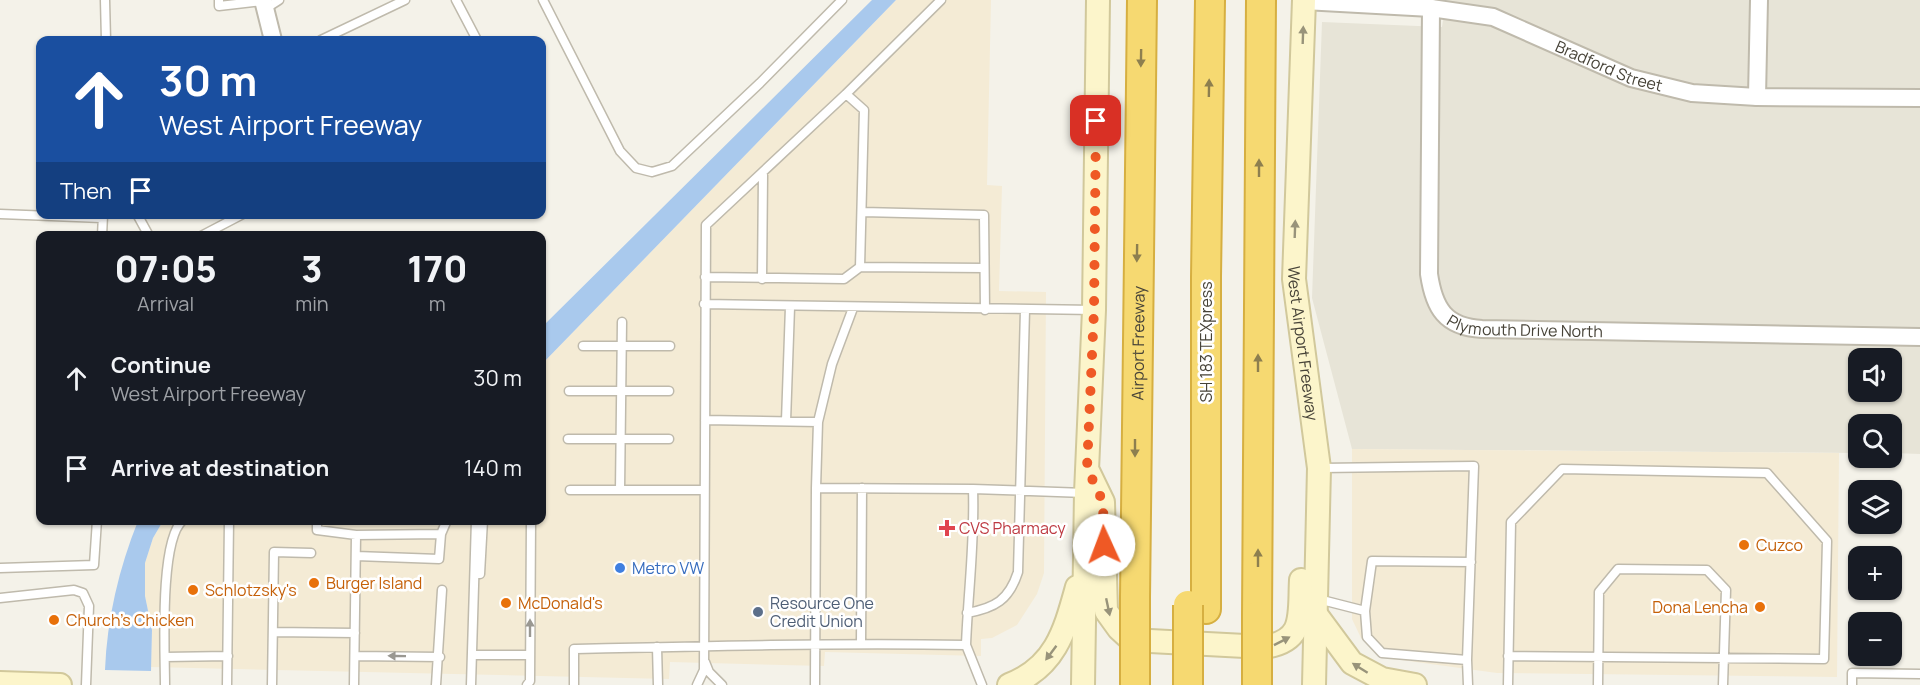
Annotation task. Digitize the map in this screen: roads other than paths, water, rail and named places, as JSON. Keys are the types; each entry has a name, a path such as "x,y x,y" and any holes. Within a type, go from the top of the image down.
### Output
{"highway":[{"name":"Airport Freeway","path":"1135,685 1142,0"},
{"name":"SH 183 TEXpress","path":"1191,0 1197,607 1205,685"},
{"name":"SH 183 TEXpress","path":"1188,685 1197,607 1206,277 1210,0"},
{"path":"1257,685 1261,0"}],"main road":[{"path":"1083,685 1086,493 1094,310 1098,0"},
{"name":"West Airport Freeway","path":"1304,1 1293,279 1319,468 1314,685"},
{"path":"1087,468 1103,502 1106,611 1119,629 1131,640 1264,647 1281,644 1293,635 1299,624 1306,471 1314,444"},
{"path":"1009,685 1041,666 1063,637 1085,559"},
{"path":"1315,606 1352,663 1382,679 1415,685"},
{"path":"0,683 60,685"}],"street":[{"path":"1757,97 1759,0"},
{"name":"Bradford Street","path":"1304,1 1431,8 1492,17 1586,60 1659,86 1692,93 1757,97 1920,98"},
{"path":"267,2 272,36"},
{"name":"Plymouth Drive North","path":"1431,8 1429,274 1433,300 1449,319 1465,328 1474,329 1920,337"}],"lane":[{"path":"105,0 106,36"},
{"path":"219,0 219,6 267,2"},
{"path":"329,36 405,0"},
{"path":"456,0 475,36"},
{"path":"543,0 620,151 636,168 652,172 672,166 768,75 842,0"},
{"path":"697,685 704,670 706,225 763,175 941,0"},
{"path":"846,94 864,110 861,267"},
{"path":"762,279 763,175"},
{"path":"863,212 984,214 985,309"},
{"path":"0,214 36,215"},
{"path":"218,231 236,219"},
{"path":"705,277 844,279 861,267 984,268"},
{"path":"704,304 1094,310"},
{"path":"786,421 790,307"},
{"path":"815,685 818,422 832,364 853,308"},
{"path":"967,613 999,605 1014,585 1018,572 1025,310"},
{"path":"620,490 622,322"},
{"path":"583,346 670,346"},
{"path":"569,391 669,391"},
{"path":"705,420 818,422"},
{"path":"568,439 669,439"},
{"path":"1319,468 1474,466 1468,685"},
{"path":"1508,656 1824,659 1827,541 1767,473 1562,469 1511,522 1508,656 1508,685"},
{"path":"816,488 1022,489 1086,493"},
{"path":"861,644 862,488"},
{"path":"974,489 975,532 966,645 982,685"},
{"path":"570,490 704,490"},
{"path":"0,568 94,565 97,525"},
{"path":"165,685 164,615 170,546 177,525"},
{"path":"227,685 228,525"},
{"path":"317,525 317,530 356,535 441,534"},
{"path":"356,556 439,559 441,534 445,525"},
{"path":"471,685 476,525"},
{"path":"473,615 480,573 483,525"},
{"path":"527,685 530,681 531,525"},
{"path":"354,685 356,535"},
{"path":"272,685 274,552 311,553"},
{"path":"1467,660 1382,653 1367,637 1365,611 1372,561 1471,562"},
{"path":"1598,685 1599,592 1618,569 1707,570 1726,590 1723,685"},
{"path":"0,598 74,590 83,593 89,606 86,685"},
{"path":"436,685 440,657 442,590"},
{"path":"1315,606 1365,611"},
{"path":"273,632 355,633"},
{"path":"574,685 574,649 815,644 966,645"},
{"path":"657,647 658,685"},
{"path":"472,655 530,655"},
{"path":"165,657 228,656"},
{"path":"355,656 440,657"},
{"path":"704,659 709,672 722,685"},
{"path":"1852,685 1852,673 1920,674"}],"water":[{"path":"872,0 896,0 546,360 546,323"},
{"path":"137,525 161,525 153,538 145,563 145,596 152,630 151,671 105,670 108,632 125,557"}],"place":[{"name":"CVS Pharmacy","path":"947,528"},
{"name":"Cuzco","path":"1744,545"},
{"name":"Metro VW","path":"620,568"},
{"name":"Burger Island","path":"314,583"},
{"name":"Schlotzsky's","path":"193,590"},
{"name":"McDonald's","path":"506,603"},
{"name":"Dona Lencha","path":"1760,607"},
{"name":"Resource One Credit Union","path":"758,612"},
{"name":"Church's Chicken","path":"54,620"}]}
